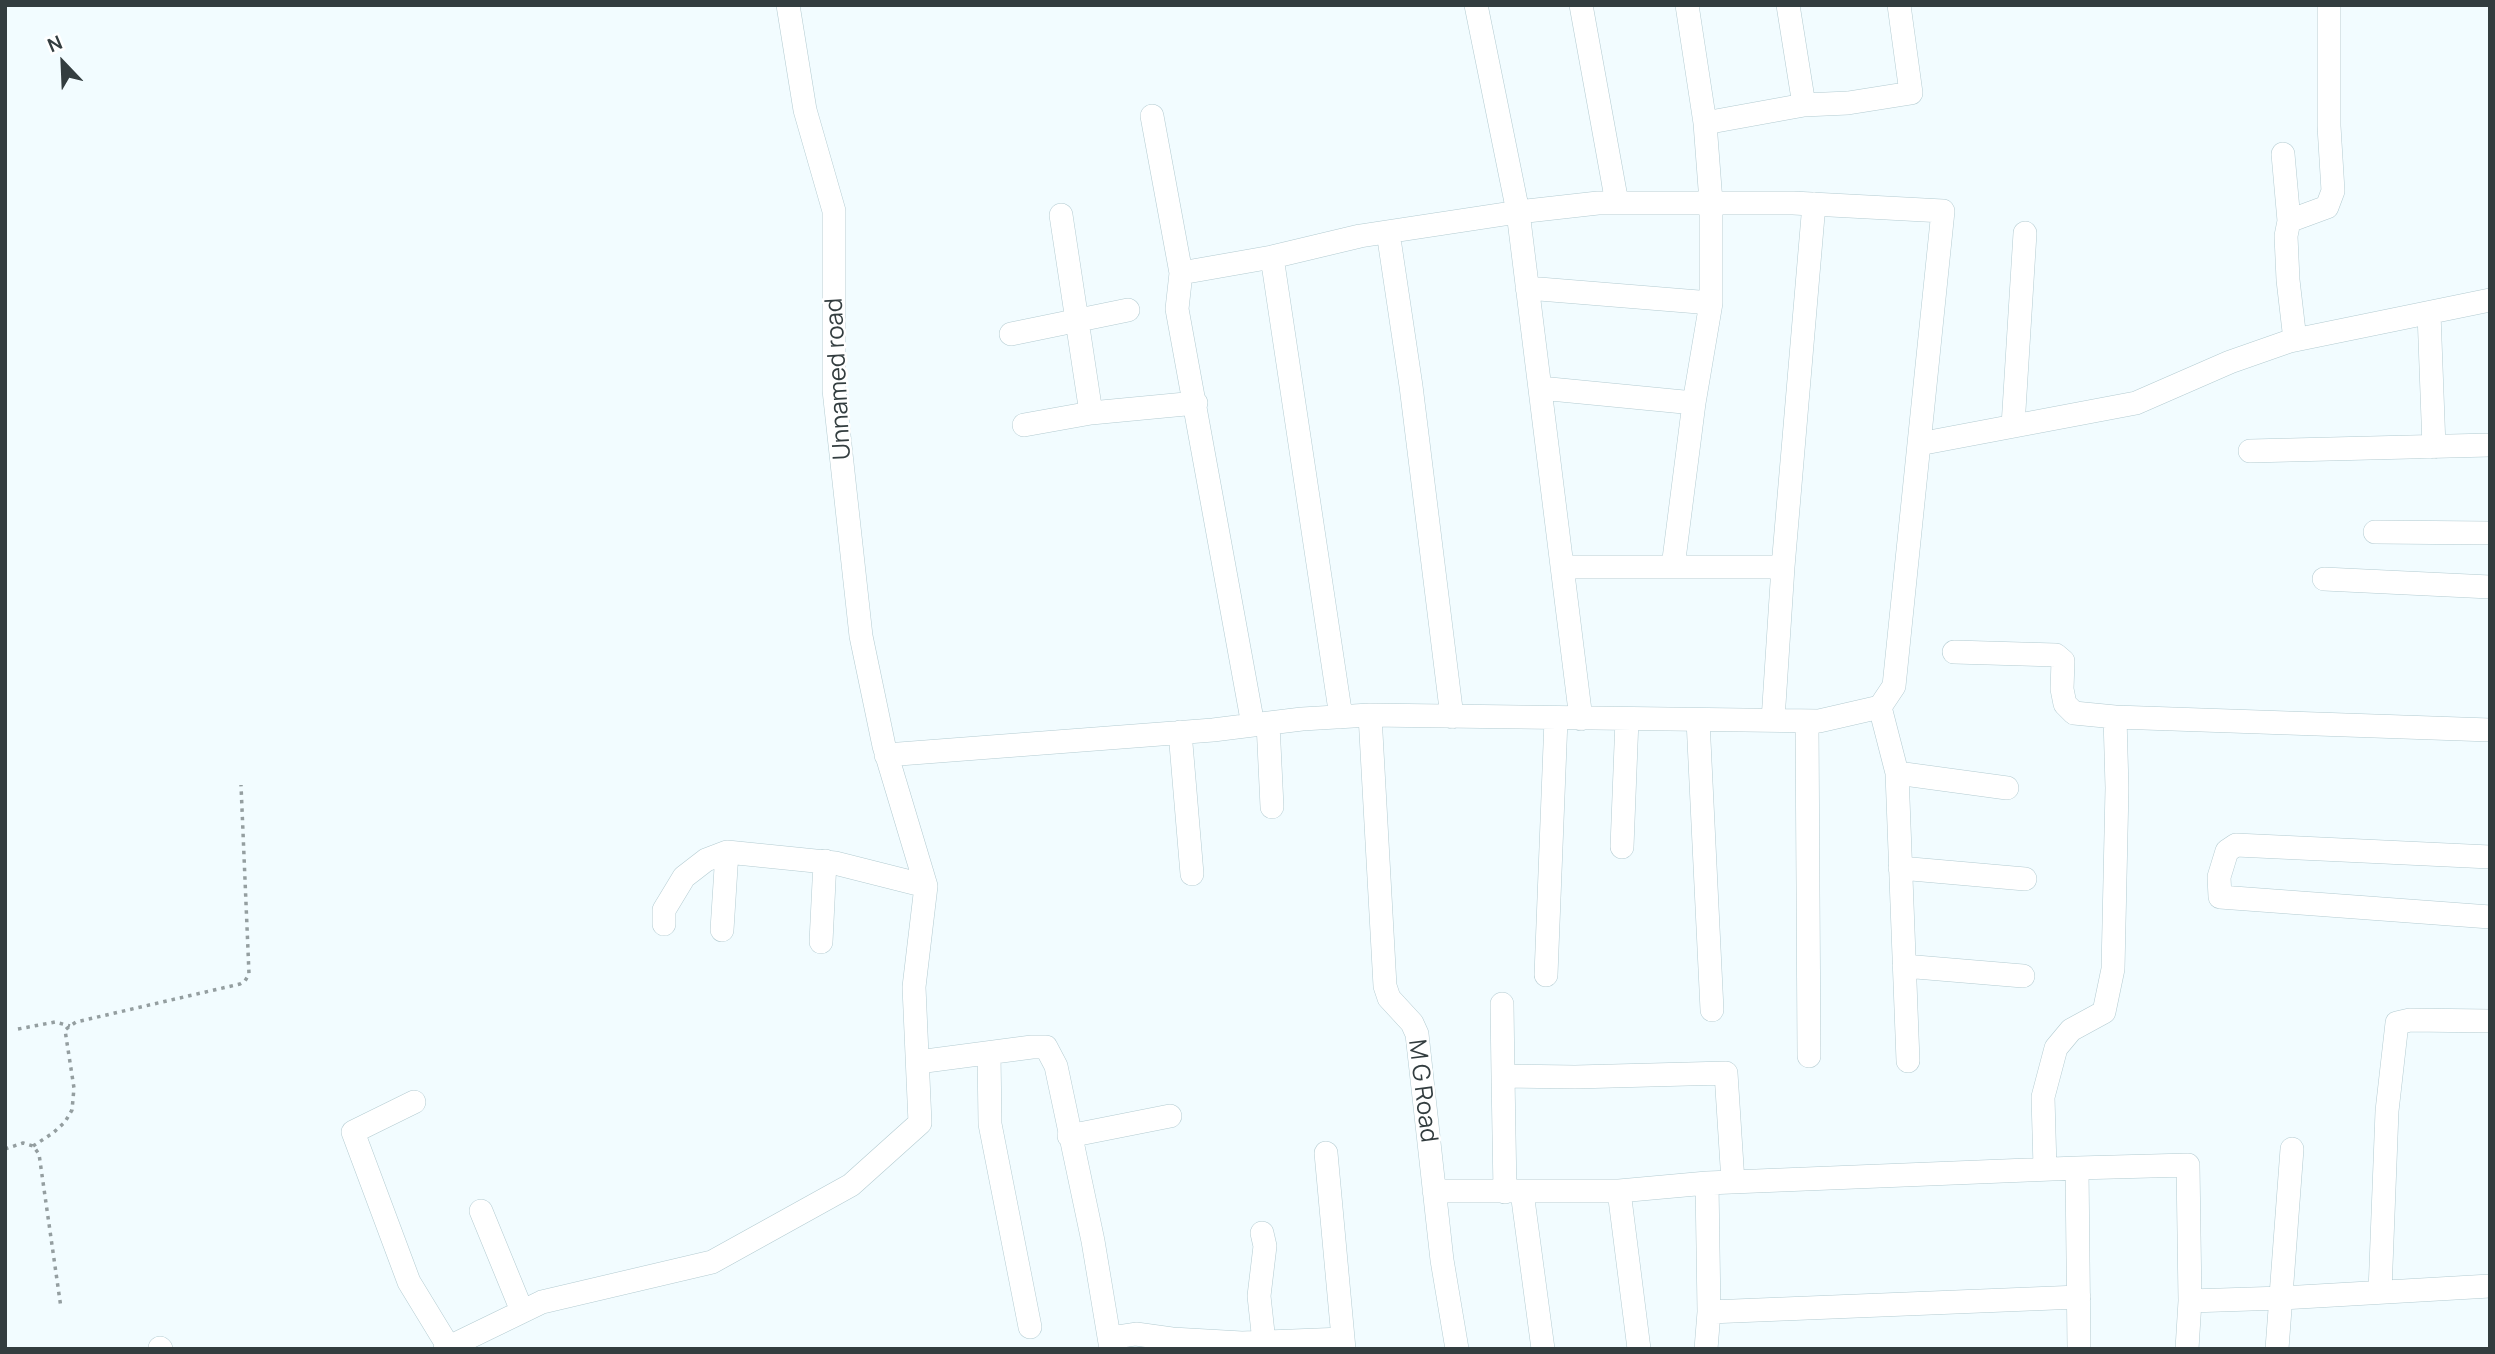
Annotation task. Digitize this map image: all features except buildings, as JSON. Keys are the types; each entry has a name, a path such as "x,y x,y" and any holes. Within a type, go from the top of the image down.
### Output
{"street":[{"name":"Unnamed road","path":"788,5 806,110 834,211 834,390 861,636 886,755 926,886"},
{"path":"1476,5 1518,212 1581,719"},
{"path":"1580,5 1617,203"},
{"path":"1673,567 1694,403 1711,303 1711,202 1705,123 1687,5"},
{"path":"1788,5 1804,105"},
{"path":"1705,123 1804,105 1848,103 1911,93 1899,5"},
{"path":"2289,221 2327,207 2333,191 2329,126 2329,5"},
{"path":"1152,116 1181,273 1177,309 1260,724 1272,807"},
{"path":"2283,154 2294,341"},
{"path":"886,755 1370,715 1819,720 1880,707 1895,686 1943,211 1814,204 1617,203 1518,212 1388,232 1181,273"},
{"path":"1773,720 1783,567 1814,204"},
{"path":"1061,215 1091,413"},
{"path":"1388,232 1411,386 1451,717"},
{"path":"2013,426 2025,233"},
{"path":"1272,257 1341,717"},
{"path":"1527,288 1711,303"},
{"path":"1919,444 2136,403 2230,362 2294,341 2490,300"},
{"path":"1012,334 1128,310"},
{"path":"2428,313 2434,447"},
{"path":"1540,388 1694,403"},
{"path":"1024,425 1091,413 1196,404"},
{"path":"2250,451 2490,445"},
{"path":"2375,532 2490,533"},
{"path":"1562,567 1783,567"},
{"path":"2324,579 2490,587"},
{"path":"1954,652 2056,654 2063,661 2062,689 2065,704 2074,713 2116,717 2490,730"},
{"path":"1880,707 1896,773 1908,1061"},
{"name":"M G Road","path":"1370,715 1385,986 1389,998 1412,1023 1417,1034 1442,1260 1457,1349"},
{"path":"2045,1168 2043,1097 2056,1048 2071,1030 2104,1012 2113,969 2116,717"},
{"path":"1545,975 1556,719"},
{"path":"1622,847 1627,719"},
{"path":"1698,720 1712,1010"},
{"path":"1807,720 1809,1056"},
{"path":"1180,732 1192,874"},
{"path":"1896,773 2007,788"},
{"path":"2490,857 2236,845 2227,851 2219,877 2220,897 2490,917"},
{"path":"722,930 727,852"},
{"path":"414,1102 353,1132 409,1282 446,1348 541,1302 712,1262 851,1185 920,1123 914,987 926,886 825,862 727,852 706,860 684,877 664,910 664,925"},
{"path":"821,942 825,862"},
{"path":"1900,868 2025,880"},
{"path":"1904,966 2023,976"},
{"path":"1502,1004 1503,1076 1513,1192 1543,1349"},
{"path":"2380,1292 2387,1111 2397,1023 2410,1020 2490,1021"},
{"path":"918,1062 1046,1047 1056,1066 1093,1241 1111,1344 1136,1334 1190,1341 1343,1344 1326,1153"},
{"path":"989,1053 990,1124 1030,1327"},
{"path":"1503,1076 1726,1073 1732,1182"},
{"path":"1069,1136 1170,1116"},
{"path":"2277,1349 2292,1149"},
{"path":"1434,1191 1619,1191 1707,1183 2045,1168 2188,1165 2190,1301 2187,1349"},
{"path":"2077,1168 2079,1349"},
{"path":"1706,1349 1709,1312 1707,1183"},
{"path":"1619,1191 1639,1349"},
{"path":"481,1211 522,1311"},
{"path":"1262,1233 1265,1246 1259,1296 1264,1342"},
{"path":"2190,1301 2490,1286"},
{"path":"1709,1312 2079,1297"}],"path":[{"path":"33,1146 65,1122 72,1110 74,1088 65,1030 69,1026 76,1022 240,985 245,981 249,974 241,785"},
{"path":"18,1029 55,1022 63,1022 69,1026"},
{"path":"5,1149 23,1143 33,1146 39,1154 61,1308"}]}
